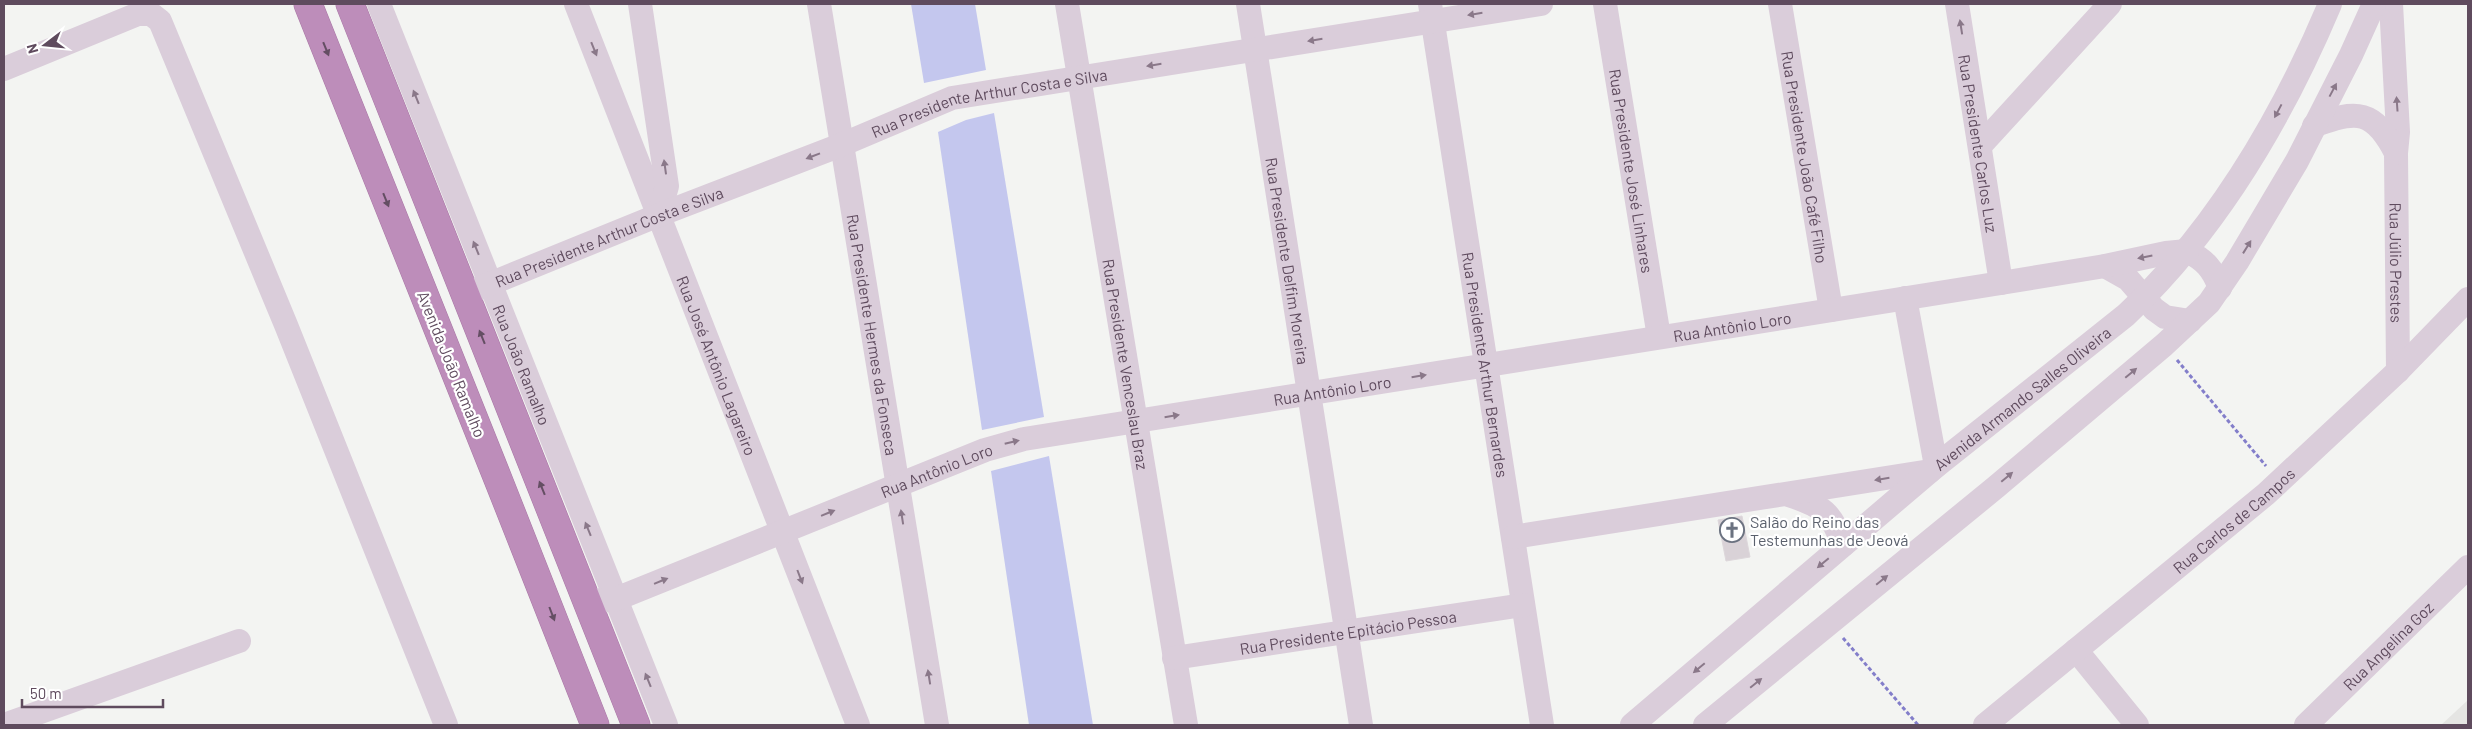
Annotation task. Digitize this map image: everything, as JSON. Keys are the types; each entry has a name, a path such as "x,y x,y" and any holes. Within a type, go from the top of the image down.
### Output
{"highway":[{"name":"Avenida João Ramalho","path":"308,4 434,324 477,422 595,725"},
{"path":"350,4 636,725"},
{"path":"434,324 438,314 445,306 465,294"},
{"path":"477,422 530,519 553,576 563,588 586,598"}],"street":[{"name":"Rua João Ramalho","path":"379,4 666,725"},
{"name":"Rua José Antônio Lagareiro","path":"576,4 628,131 858,725"},
{"path":"640,4 667,186 659,215"},
{"name":"Rua Presidente Hermes da Fonseca","path":"818,4 937,725"},
{"name":"Rua Presidente Venceslau Braz","path":"1067,4 1186,725"},
{"name":"Rua Presidente Delfim Moreira","path":"1248,4 1361,725"},
{"name":"Rua Presidente Arthur Costa e Silva","path":"465,294 659,215 841,145 952,98 1255,49 1431,12 1541,4"},
{"name":"Rua Presidente José Linhares","path":"1605,4 1659,338"},
{"name":"Rua Presidente João Café Filho","path":"1780,4 1831,310"},
{"name":"Rua Presidente Carlos Luz","path":"1957,4 2001,283"},
{"path":"1980,146 2110,4"},
{"name":"Avenida Armando Salles Oliveira","path":"1632,725 1933,469 2126,315 2144,298 2187,251 2267,130 2296,77 2330,4"},
{"path":"1704,725 2164,345 2220,288 2297,161 2351,56 2374,4"},
{"name":"Rua Júlio Prestes","path":"2391,4 2398,132 2396,153 2398,371"},
{"name":"Rua Presidente Arthur Bernardes","path":"1431,12 1542,725"},
{"path":"4,69 138,14 151,14 160,21 283,316 446,725"},
{"path":"2314,126 2347,115 2358,114 2370,118 2389,138 2396,153"},
{"path":"628,131 644,133 659,126"},
{"path":"2187,251 2200,257 2213,270 2220,288"},
{"name":"Rua Antônio Loro","path":"586,598 601,601 616,599 1002,444 2001,283 2105,266 2166,253 2187,251"},
{"path":"2105,266 2128,279 2154,309 2165,317 2190,320"},
{"path":"1513,537 1787,495 1933,469 1905,298"},
{"name":"Rua Carlos de Campos","path":"1985,725 2279,482 2398,371 2468,299"},
{"path":"1787,495 1806,501 1827,512 1835,522 1844,545"},
{"name":"Rua Angelina Goz","path":"2306,725 2468,567"},
{"name":"Rua Presidente Epitácio Pessoa","path":"1174,658 1523,605"},
{"path":"4,725 239,641"},
{"path":"2076,650 2137,725"}],"path":[{"path":"2164,345 2279,482"},
{"path":"1830,622 1918,725"}],"shaded area":[{"path":"911,4 975,4 986,70 924,83"},
{"path":"994,113 1044,417 982,430 938,132 966,120"},
{"path":"1049,456 1093,725 1029,725 991,471"},
{"path":"2468,700 2468,725 2441,725"}],"building":[{"name":"Salão do Reino das Testemunhas de Jeová","path":"1742,516 1750,557 1726,561 1718,520"}],"place":[{"name":"Salão do Reino das Testemunhas de Jeová","path":"1732,530"}]}
